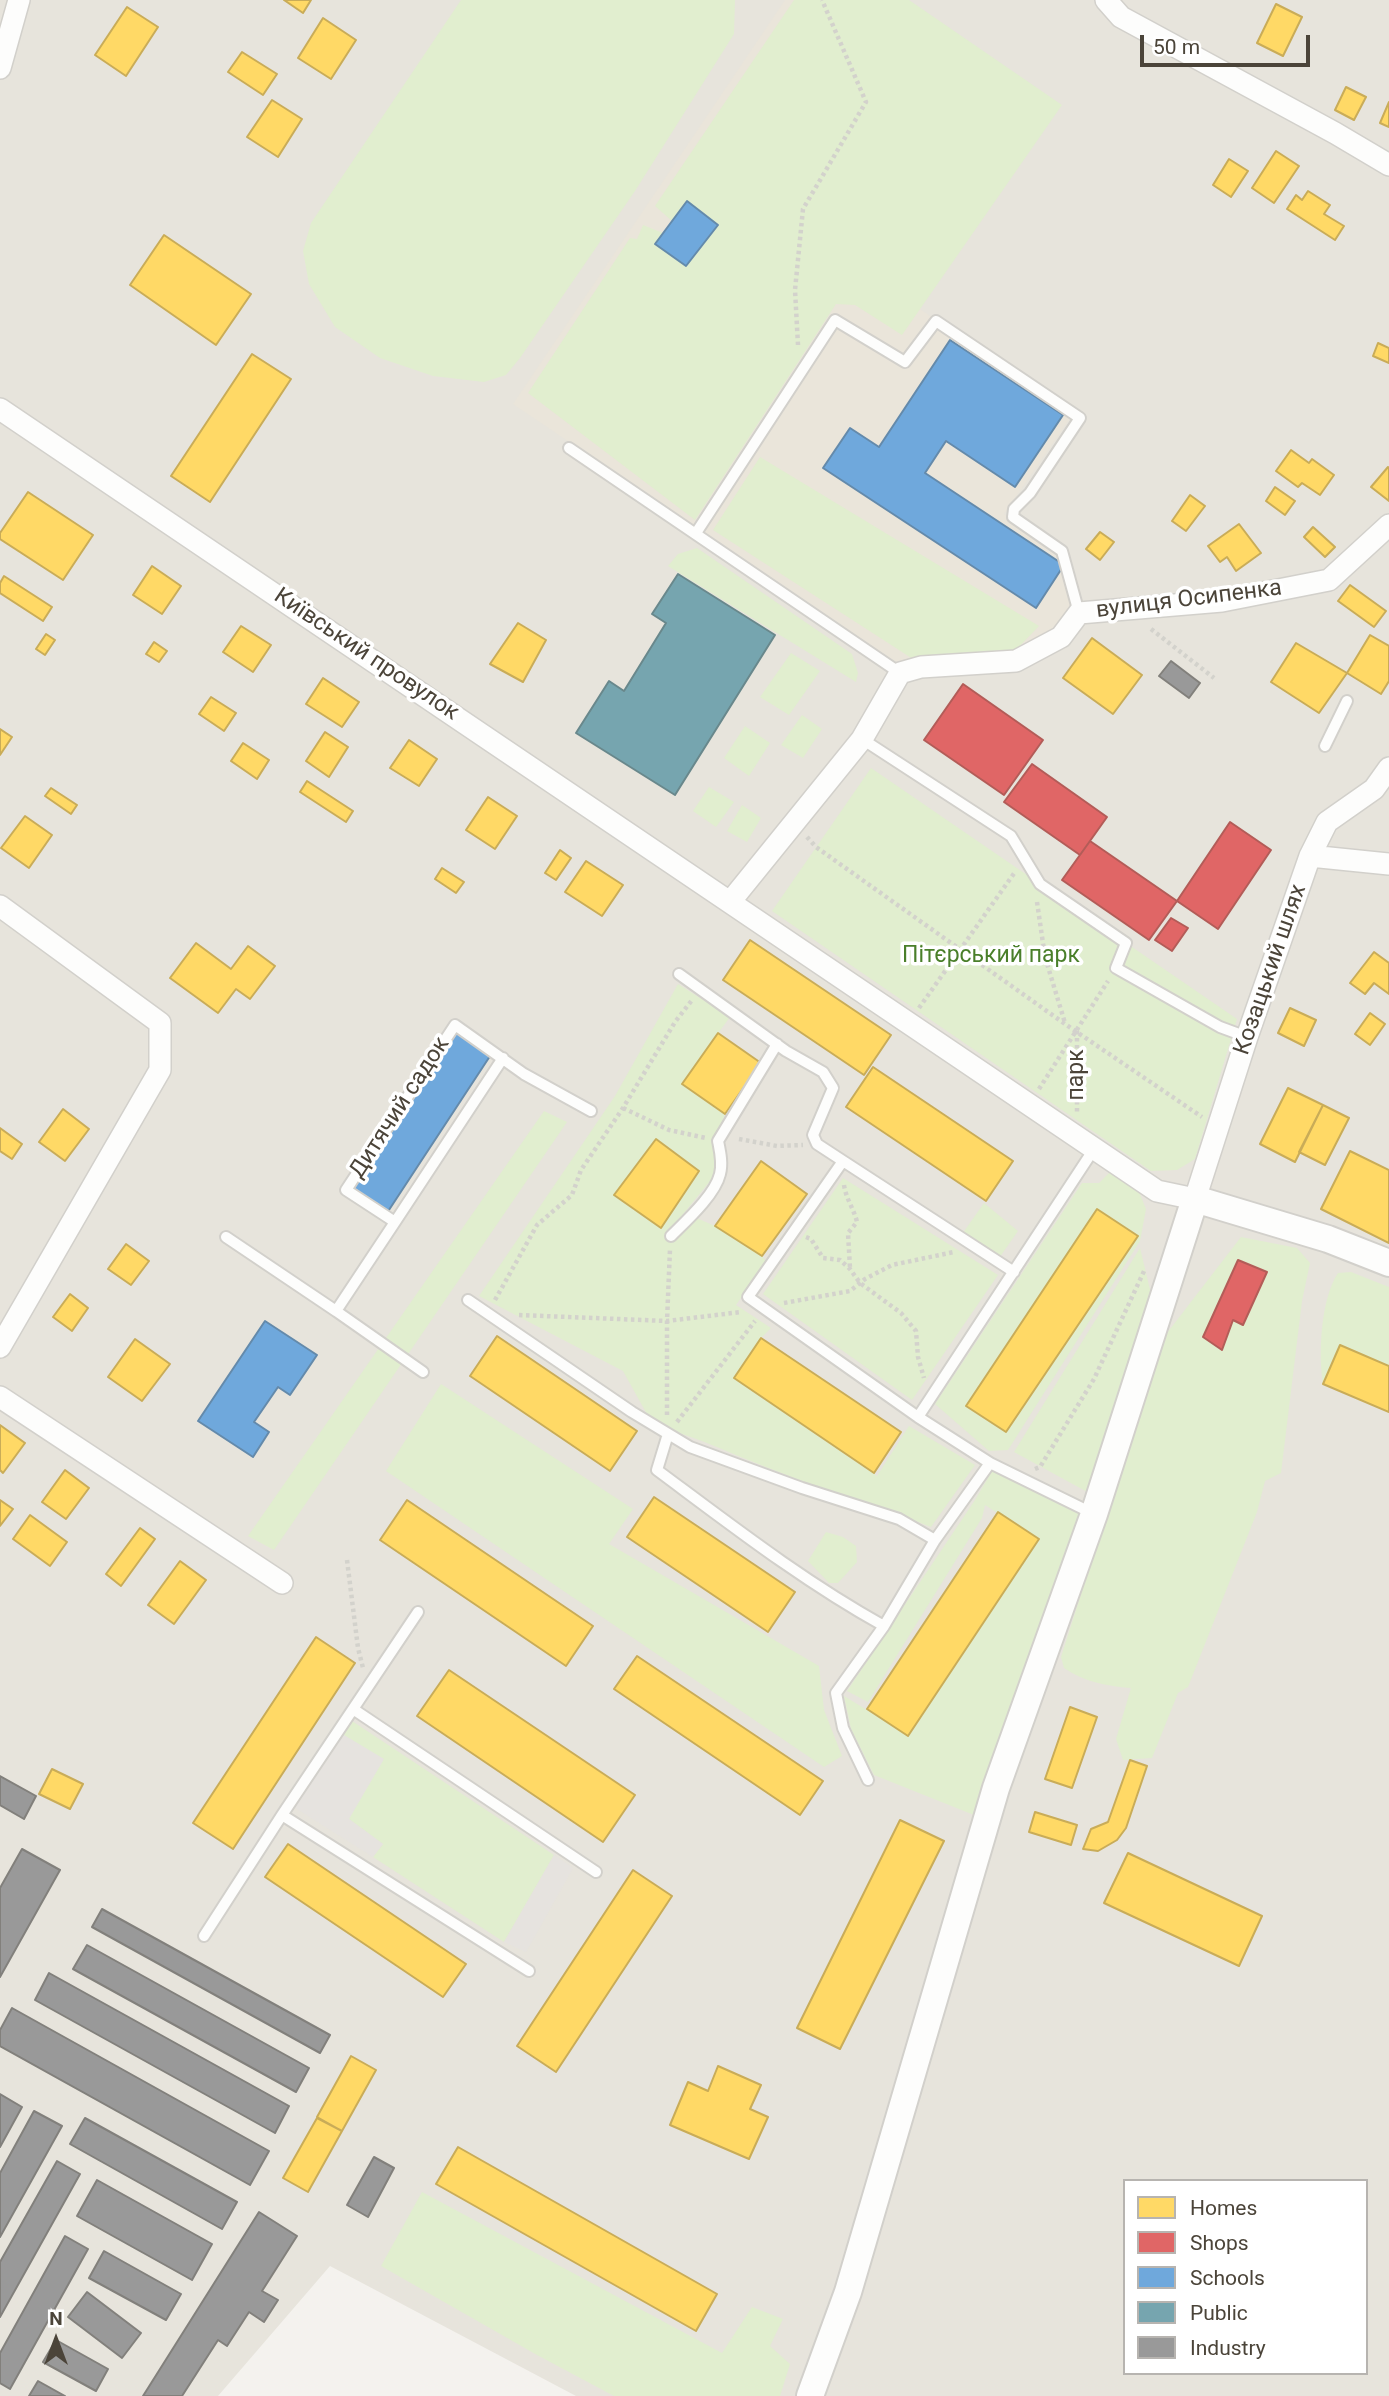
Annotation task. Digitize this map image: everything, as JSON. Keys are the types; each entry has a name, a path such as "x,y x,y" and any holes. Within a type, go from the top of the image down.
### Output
{"street":[{"path":"0,68 19,0"},
{"path":"1106,0 1121,17 1335,132 1389,166"},
{"name":"Київський провулок","path":"0,410 1157,1191 1195,1199"},
{"name":"вулиця Осипенка","path":"901,673 921,667 1016,661 1060,637 1079,613 1222,601 1329,580 1389,525"},
{"path":"730,902 862,739 901,673"},
{"name":"Козацький шлях","path":"1195,1199 1247,1037 1310,856 1327,822 1374,789 1389,768"},
{"path":"1310,856 1389,864"},
{"path":"0,906 160,1023 160,1070 0,1347"},
{"path":"810,2396 848,2292 996,1788 1094,1514 1195,1199 1328,1239 1389,1263"},
{"path":"0,1396 282,1583"}],"lane":[{"path":"696,533 835,320 905,362 936,321 1080,418 1030,493 1014,509 1013,517 1062,551 1079,613"},
{"path":"569,448 901,673"},
{"path":"1325,746 1347,701"},
{"path":"862,739 1011,836 1040,884 1126,943 1116,968 1220,1027 1247,1037"},
{"path":"679,974 777,1044 823,1072 833,1087 813,1135 817,1144 1014,1272"},
{"name":"Дитячий садок","path":"395,1222 346,1190 455,1025 524,1074 591,1111"},
{"path":"670,1236 699,1209 720,1176 718,1140 777,1044"},
{"path":"337,1311 503,1058"},
{"path":"918,1417 1094,1149"},
{"path":"843,1161 748,1297 918,1417 990,1463 1094,1514"},
{"path":"226,1237 424,1372"},
{"path":"468,1300 632,1412 690,1447 899,1519 935,1540"},
{"path":"668,1434 657,1470 770,1555 849,1607 884,1626"},
{"path":"868,1780 843,1728 836,1693 884,1626 935,1540 990,1463"},
{"path":"204,1936 418,1612"},
{"path":"353,1709 596,1872"},
{"path":"282,1815 529,1971"}],"path":[{"path":"800,374 796,290 803,209 866,102 822,0"},
{"path":"1126,609 1214,678"},
{"path":"793,825 816,847 1065,1024 1200,1116 1219,1125"},
{"path":"908,1022 1024,857"},
{"name":"парк","path":"1040,884 1037,904 1045,957 1065,1024"},
{"path":"1037,1093 1116,968"},
{"path":"700,989 675,1022 623,1108 581,1170 572,1195 537,1225 488,1314 667,1321 764,1309 850,1291 892,1265 955,1252 970,1244"},
{"name":"парк","path":"1077,1030 1077,1120"},
{"path":"843,1161 846,1198 853,1207 857,1222 848,1233 850,1269"},
{"path":"793,1232 811,1239 823,1258 840,1260 860,1283 901,1313 916,1331 918,1357 925,1381 933,1395"},
{"path":"668,1434 667,1321 670,1236"},
{"path":"1018,1476 1040,1466 1094,1380 1145,1269"},
{"path":"668,1434 764,1309"},
{"path":"347,1560 358,1648 365,1675"}],"shaded area":[{"path":"0,0 1389,0 1389,2396 576,2396 330,2266 218,2396 0,2396"},
{"path":"785,0 869,0 895,291 1071,417 1004,514 1057,554 1071,609 1057,630 1024,651 897,663 513,404"},
{"path":"339,1732 384,1759 349,1819 383,1844 373,1857 289,1804"},
{"path":"554,1855 573,1868 526,1952 504,1942"}],"green space":[{"path":"461,0 735,0 734,34 635,191 520,358 506,375 484,382 433,376 380,358 335,327 309,284 303,251 311,223"},
{"path":"794,0 909,0 1062,105 902,335 855,305 836,304 695,520 528,393 630,238 637,239 643,225 663,233 672,221 655,206"},
{"path":"760,457 1039,626 1012,654 916,661 713,530"},
{"path":"697,548 852,654 858,673 856,682 668,566 678,554"},
{"path":"791,653 820,671 789,715 760,697"},
{"path":"802,715 822,729 803,758 781,745"},
{"path":"745,726 770,743 749,776 724,758"},
{"name":"Пітєрський парк","path":"871,768 1237,1019 1195,1159 1177,1170 1151,1171 772,911"},
{"path":"709,787 734,802 716,827 693,811"},
{"path":"742,805 761,818 747,842 727,831"},
{"path":"678,984 730,1017 682,1083 725,1114 714,1144 715,1175 671,1229 692,1216 715,1226 766,1261 736,1305 771,1328 734,1378 877,1476 909,1426 975,1465 931,1527 802,1481 687,1435 653,1425 623,1371 479,1296 615,1096"},
{"path":"544,1111 567,1122 274,1550 248,1536"},
{"path":"1111,1171 1137,1187 1146,1209 1140,1241 1008,1450 989,1451 935,1404 1082,1183 1099,1183"},
{"path":"843,1178 998,1275 912,1400 763,1294"},
{"path":"984,1203 1018,1231 997,1261 960,1237"},
{"path":"1241,1237 1297,1248 1310,1263 1302,1301 1281,1473 1265,1481 1257,1512 1188,1687 1178,1693 1152,1758 1123,1760 1116,1739 1131,1688 1080,1677 1064,1668 1061,1657 1157,1355 1167,1333"},
{"path":"1140,1248 1153,1302 1091,1494 1014,1452"},
{"path":"1351,1272 1389,1287 1389,1366 1341,1345 1323,1384 1321,1342 1324,1311 1338,1273"},
{"path":"441,1384 633,1509 609,1544 819,1666 824,1710 842,1756 824,1767 386,1471"},
{"path":"992,1471 1085,1515 979,1817 874,1775 851,1729 844,1696 908,1735 1038,1539 985,1505 982,1518 868,1702 847,1691"},
{"path":"826,1532 843,1537 856,1546 857,1562 838,1583 829,1583 808,1561"},
{"path":"349,1719 554,1855 504,1942 373,1857 383,1844 349,1819 339,1732"},
{"path":"422,2192 722,2353 752,2307 783,2319 770,2346 790,2364 780,2396 614,2396 537,2355 381,2266"}],"building: Homes":[{"path":"284,0 311,0 303,13"},
{"path":"1276,4 1302,17 1283,56 1257,43"},
{"path":"127,7 158,27 126,76 95,55"},
{"path":"323,18 356,40 331,79 298,58"},
{"path":"242,52 277,74 263,95 228,72"},
{"path":"1346,87 1366,97 1354,120 1335,110"},
{"path":"272,100 302,119 278,157 247,137"},
{"path":"1389,102 1389,127 1380,123"},
{"path":"1276,151 1299,166 1274,203 1252,188"},
{"path":"1229,159 1248,171 1231,197 1213,185"},
{"path":"1308,191 1330,205 1324,214 1344,226 1335,240 1287,209 1296,195 1302,200"},
{"path":"164,235 251,294 216,345 130,285"},
{"path":"1378,343 1389,348 1389,363 1373,356"},
{"path":"252,354 291,379 210,502 171,476"},
{"path":"1291,450 1309,463 1312,459 1334,475 1320,495 1302,483 1298,487 1276,471"},
{"path":"1389,468 1389,501 1371,487"},
{"path":"1275,487 1295,501 1285,515 1266,501"},
{"path":"28,492 93,535 63,580 0,539 0,533"},
{"path":"1190,495 1205,506 1186,531 1172,521"},
{"path":"1239,524 1261,553 1236,571 1227,557 1220,562 1208,546"},
{"path":"1313,527 1335,547 1325,557 1304,537"},
{"path":"1100,532 1114,542 1100,560 1086,549"},
{"path":"152,566 181,586 162,614 133,595"},
{"path":"4,576 52,607 43,621 0,593 0,583"},
{"path":"1350,585 1386,611 1374,627 1338,601"},
{"path":"518,623 546,640 523,682 490,664"},
{"path":"241,626 271,645 253,672 223,652"},
{"path":"46,634 55,640 45,655 36,649"},
{"path":"1370,635 1389,646 1389,681 1381,694 1347,673"},
{"path":"1092,638 1142,675 1113,714 1063,678"},
{"path":"154,642 167,651 159,662 146,654"},
{"path":"1296,643 1347,673 1319,713 1271,682"},
{"path":"323,678 359,702 342,727 306,704"},
{"path":"211,697 236,713 224,731 199,714"},
{"path":"0,729 12,737 0,755"},
{"path":"325,732 348,747 329,777 306,761"},
{"path":"409,740 437,759 419,786 390,768"},
{"path":"243,743 269,760 257,779 231,761"},
{"path":"307,781 353,811 346,822 300,792"},
{"path":"51,788 77,805 71,814 45,796"},
{"path":"488,797 517,816 495,849 466,830"},
{"path":"25,816 52,835 29,868 1,848"},
{"path":"560,850 571,858 556,880 545,873"},
{"path":"586,861 623,885 602,916 565,892"},
{"path":"442,868 464,882 456,893 435,879"},
{"path":"750,940 891,1035 864,1075 723,980"},
{"path":"196,943 231,969 248,946 275,966 250,999 236,989 218,1013 170,978"},
{"path":"1374,952 1389,963 1389,994 1374,983 1365,994 1350,983"},
{"path":"1290,1008 1316,1020 1304,1046 1278,1033"},
{"path":"1370,1013 1385,1024 1370,1045 1355,1034"},
{"path":"718,1033 761,1063 725,1114 682,1084"},
{"path":"873,1067 1013,1161 986,1201 846,1107"},
{"path":"1288,1088 1323,1105 1295,1162 1260,1144"},
{"path":"1323,1105 1349,1118 1325,1165 1299,1152"},
{"path":"63,1109 89,1129 65,1161 39,1142"},
{"path":"0,1128 22,1144 12,1159 0,1151"},
{"path":"656,1139 699,1171 661,1228 614,1195"},
{"path":"1350,1151 1389,1170 1389,1243 1321,1209"},
{"path":"761,1161 807,1194 762,1256 715,1226"},
{"path":"1097,1209 1138,1236 1006,1432 966,1406"},
{"path":"126,1244 149,1261 131,1285 108,1269"},
{"path":"70,1294 88,1308 72,1331 53,1317"},
{"path":"497,1336 637,1431 610,1471 470,1376"},
{"path":"761,1338 901,1432 874,1473 734,1378"},
{"path":"135,1339 170,1364 142,1401 108,1377"},
{"path":"1340,1345 1389,1366 1389,1412 1323,1384"},
{"path":"0,1425 25,1443 3,1473 0,1470"},
{"path":"65,1470 89,1488 66,1519 42,1502"},
{"path":"654,1497 795,1592 768,1632 627,1537"},
{"path":"0,1500 13,1509 0,1526"},
{"path":"407,1500 593,1626 566,1666 380,1540"},
{"path":"998,1512 1039,1539 908,1736 867,1709"},
{"path":"30,1515 67,1542 50,1566 13,1539"},
{"path":"140,1528 155,1539 121,1586 106,1574"},
{"path":"180,1561 206,1580 174,1624 148,1605"},
{"path":"316,1637 355,1663 233,1849 193,1823"},
{"path":"637,1656 823,1781 800,1815 614,1689"},
{"path":"449,1670 635,1795 603,1842 417,1716"},
{"path":"1070,1707 1097,1717 1072,1788 1045,1779"},
{"path":"1130,1760 1147,1766 1126,1828 1117,1840 1098,1851 1083,1849 1091,1829 1108,1822"},
{"path":"52,1769 83,1784 70,1809 39,1794"},
{"path":"1035,1812 1077,1825 1071,1845 1029,1832"},
{"path":"900,1820 944,1841 840,2049 797,2028"},
{"path":"288,1844 466,1964 443,1997 265,1877"},
{"path":"1128,1853 1262,1916 1239,1966 1104,1903"},
{"path":"633,1870 672,1896 556,2072 517,2046"},
{"path":"351,2056 376,2070 342,2131 317,2117"},
{"path":"718,2066 761,2085 750,2109 768,2117 749,2159 670,2125 688,2082 708,2091"},
{"path":"317,2118 342,2131 308,2192 283,2178"},
{"path":"458,2147 717,2294 696,2331 436,2184"}],"building: Shops":[{"path":"963,684 1043,740 1004,795 924,740"},
{"path":"1032,764 1107,817 1080,855 1004,802"},
{"path":"1230,822 1271,850 1218,929 1177,901"},
{"path":"1090,841 1177,901 1149,940 1062,880"},
{"path":"1171,918 1188,928 1172,951 1155,940"},
{"path":"1238,1260 1267,1272 1243,1325 1233,1320 1222,1350 1203,1337"}],"building: Schools":[{"path":"687,201 718,225 686,266 655,244"},
{"path":"950,340 1063,415 1015,487 946,441 925,473 1064,565 1036,608 823,468 850,428 879,447"},
{"path":"455,1025 494,1050 385,1216 346,1190"},
{"path":"265,1321 317,1355 290,1395 278,1387 254,1422 269,1432 253,1457 198,1421"}],"building: Public":[{"path":"678,574 775,635 675,795 576,733 609,681 624,691 666,623 652,614"}],"building: Industry":[{"path":"1171,661 1200,683 1189,698 1159,676"},
{"path":"0,1776 36,1796 24,1819 0,1805"},
{"path":"22,1849 60,1870 0,1977 0,1888"},
{"path":"102,1909 330,2035 320,2053 92,1927"},
{"path":"87,1945 309,2068 296,2092 73,1969"},
{"path":"49,1973 289,2106 275,2133 35,2000"},
{"path":"12,2008 269,2151 250,2185 0,2046 0,2030"},
{"path":"0,2094 22,2107 0,2147"},
{"path":"34,2111 62,2126 0,2237 0,2173"},
{"path":"85,2118 237,2202 222,2229 70,2144"},
{"path":"374,2157 394,2168 368,2217 347,2205"},
{"path":"57,2161 80,2174 0,2317 0,2262"},
{"path":"97,2180 212,2244 192,2280 77,2216"},
{"path":"259,2212 297,2236 262,2291 278,2300 264,2322 249,2312 227,2346 218,2340 182,2396 143,2396"},
{"path":"65,2236 88,2249 10,2389 0,2383 0,2353"},
{"path":"104,2251 181,2294 166,2320 89,2278"},
{"path":"87,2292 141,2333 122,2358 68,2317"},
{"path":"56,2340 108,2369 96,2391 43,2362"},
{"path":"38,2381 65,2396 29,2396"}]}
